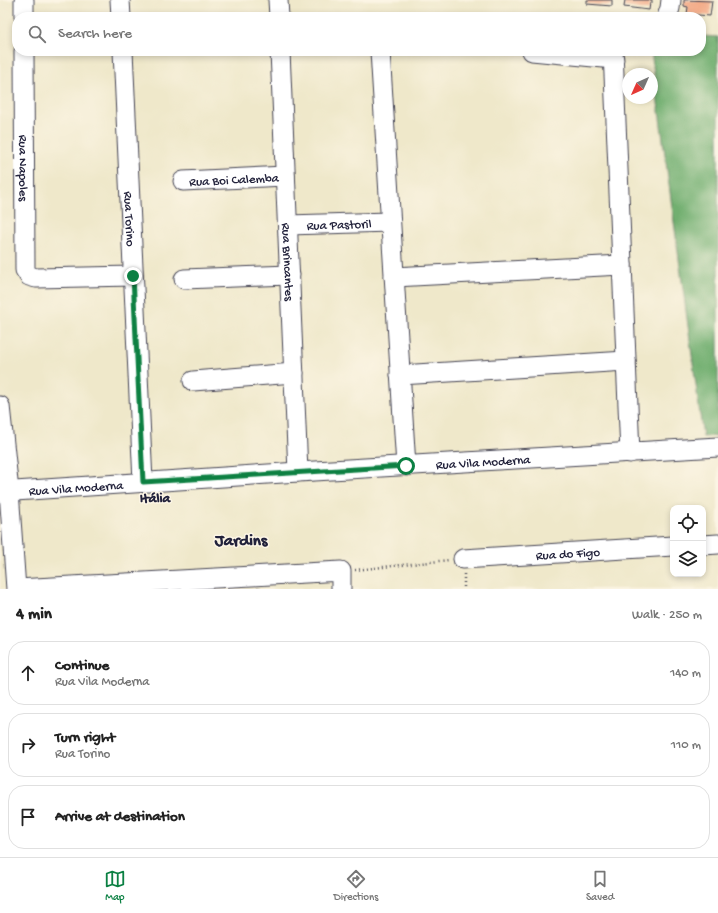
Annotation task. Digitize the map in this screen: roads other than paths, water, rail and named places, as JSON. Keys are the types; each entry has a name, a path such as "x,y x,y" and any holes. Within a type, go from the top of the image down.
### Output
{"street":[{"path":"24,0 24,12"},
{"path":"120,0 121,12"},
{"path":"278,0 279,12"},
{"name":"Rua Napoles","path":"24,56 26,270 30,276 36,278 133,276"},
{"name":"Rua Torino","path":"123,56 143,482"},
{"name":"Rua Brincantes","path":"280,56 298,472"},
{"path":"380,56 406,466"},
{"path":"614,56 630,453"},
{"name":"Rua Boi Calemba","path":"183,181 285,176"},
{"name":"Rua Pastoril","path":"288,225 390,222"},
{"path":"394,277 622,265"},
{"path":"184,279 290,274"},
{"path":"400,375 626,361"},
{"path":"193,381 294,374"},
{"path":"0,406 4,492 17,589 341,580"},
{"name":"Rua Vila Moderna","path":"4,492 298,472 718,447"},
{"path":"706,544 718,544"},
{"name":"Rua do Figo","path":"463,559 670,546"}],"district":[{"name":"Itália","path":"155,497"},
{"name":"Jardins","path":"241,539"}]}
